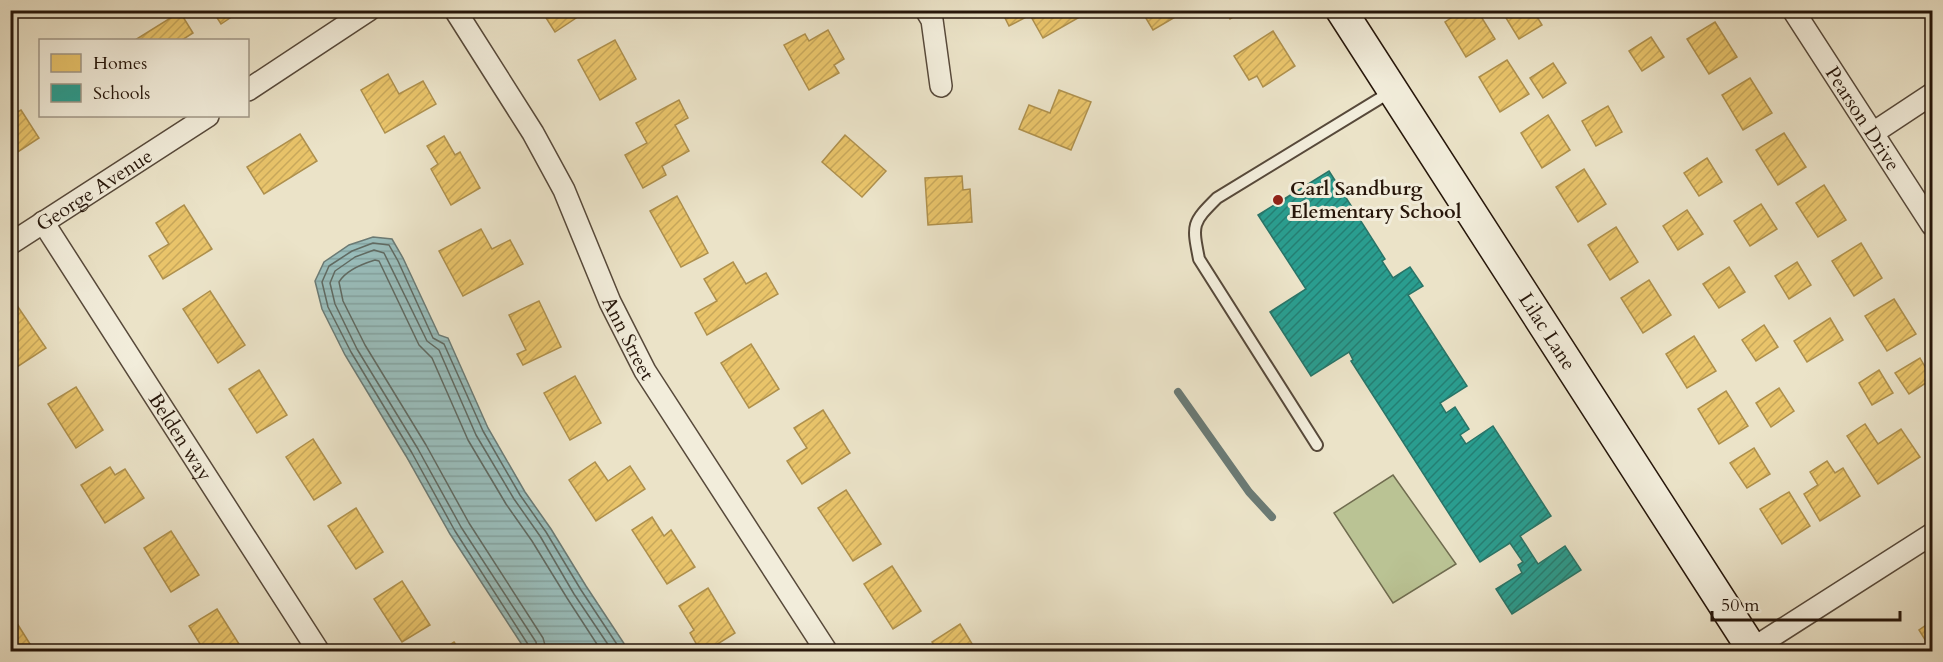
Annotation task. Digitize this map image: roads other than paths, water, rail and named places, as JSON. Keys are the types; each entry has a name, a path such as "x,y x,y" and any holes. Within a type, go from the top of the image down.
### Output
{"street":[{"path":"249,89 369,10"},
{"name":"Ann Street","path":"455,10 533,133 564,190 610,302 645,371 826,651"},
{"path":"926,10 932,20 940,86"},
{"name":"Lilac Lane","path":"1341,10 1753,650"},
{"name":"Pearson Drive","path":"1793,10 1932,225"},
{"path":"1873,133 1932,94"},
{"name":"George Avenue","path":"10,244 206,117"},
{"name":"Belden way","path":"43,222 319,651"},
{"path":"1753,650 1932,534"}],"lane":[{"path":"1317,445 1199,259 1194,234 1197,218 1217,198 1392,90"}],"water":[{"path":"373,237 392,239 439,335 448,338 488,428 525,492 629,651 526,651 450,534 345,355 322,309 315,281 324,262 349,245"}],"waterway":[{"path":"1178,392 1249,492 1272,517"}],"place":[{"name":"Carl Sandburg Elementary School","path":"1278,200"}]}
